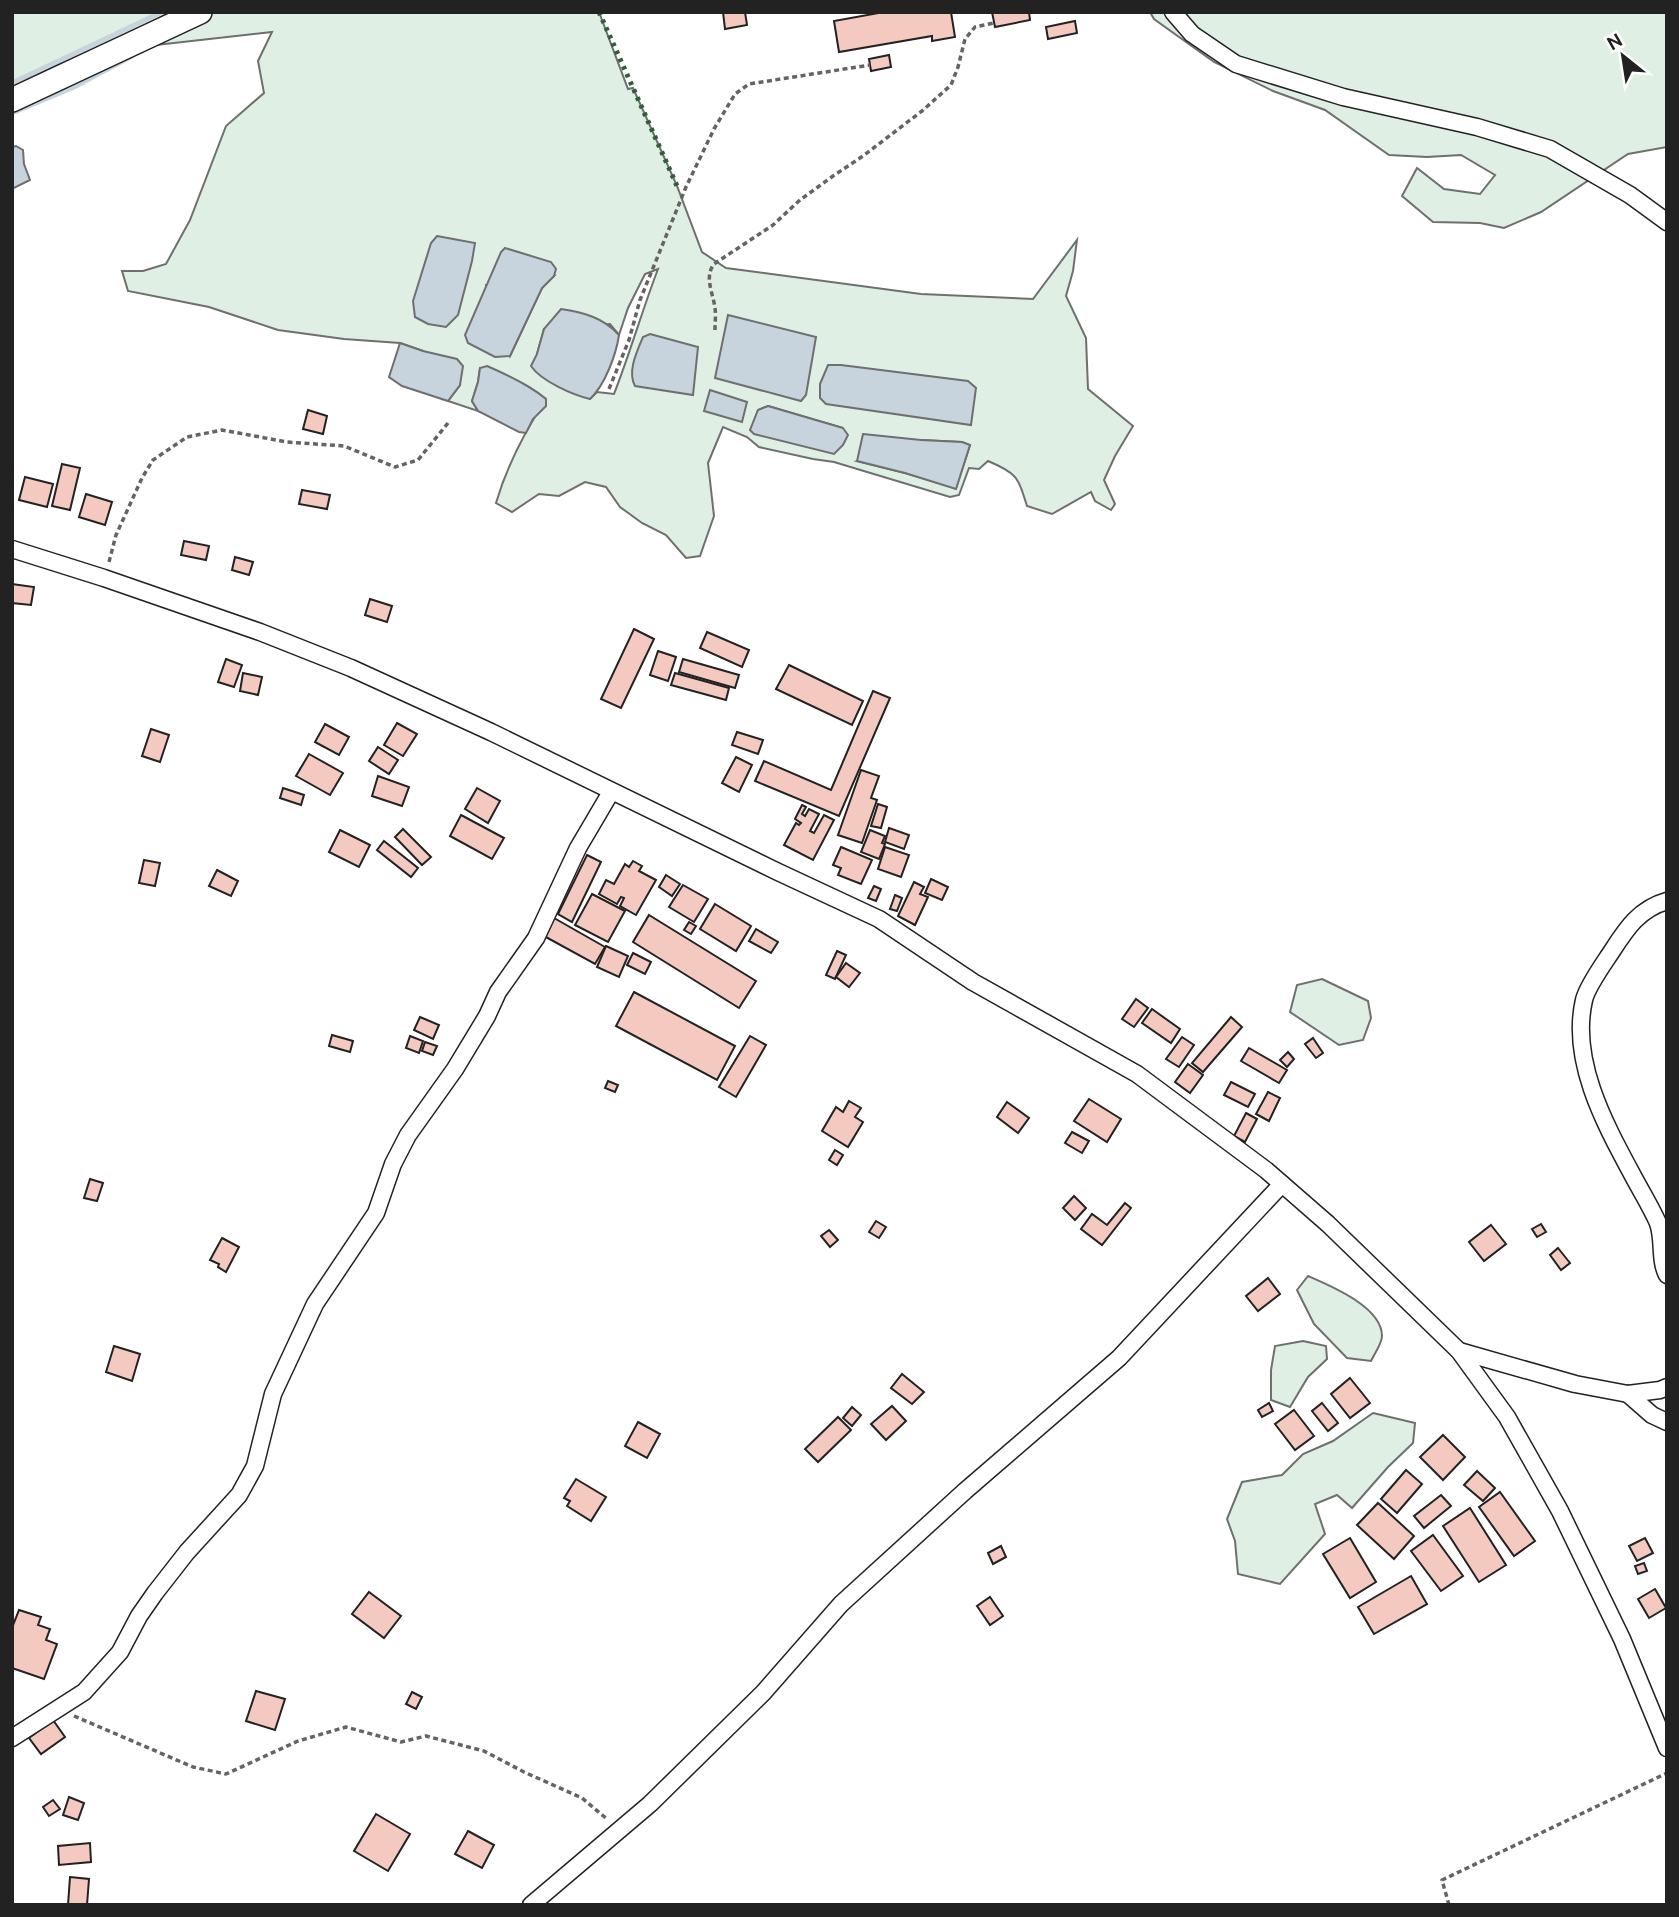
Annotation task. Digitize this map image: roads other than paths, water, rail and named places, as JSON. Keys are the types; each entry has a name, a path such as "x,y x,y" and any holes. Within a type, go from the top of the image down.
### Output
{"main road":[{"path":"12,100 200,12"}],"street":[{"path":"1172,12 1192,34 1236,64 1343,97 1477,127 1550,149 1630,195 1667,222"},
{"path":"12,549 260,632 351,668 491,732 879,919 973,982 1137,1074 1266,1170 1328,1224 1459,1351 1507,1418 1560,1511 1622,1639 1667,1748"},
{"path":"12,1738 85,1692 120,1652 139,1616 187,1552 239,1495 255,1466 273,1394 315,1304 376,1213 393,1164 408,1135 455,1069 498,992 536,938 578,848 611,792"},
{"path":"1667,901 1632,921 1598,974 1584,998 1580,1045 1599,1108 1659,1226 1661,1256 1667,1275"},
{"path":"531,1905 650,1804 763,1693 841,1604 965,1491 1119,1358 1282,1184"},
{"path":"1459,1351 1575,1384 1628,1395 1667,1387"},
{"path":"1628,1395 1652,1415 1667,1422"}],"waterway":[{"path":"12,83 162,12"},
{"path":"12,113 74,87 132,56"}]}
